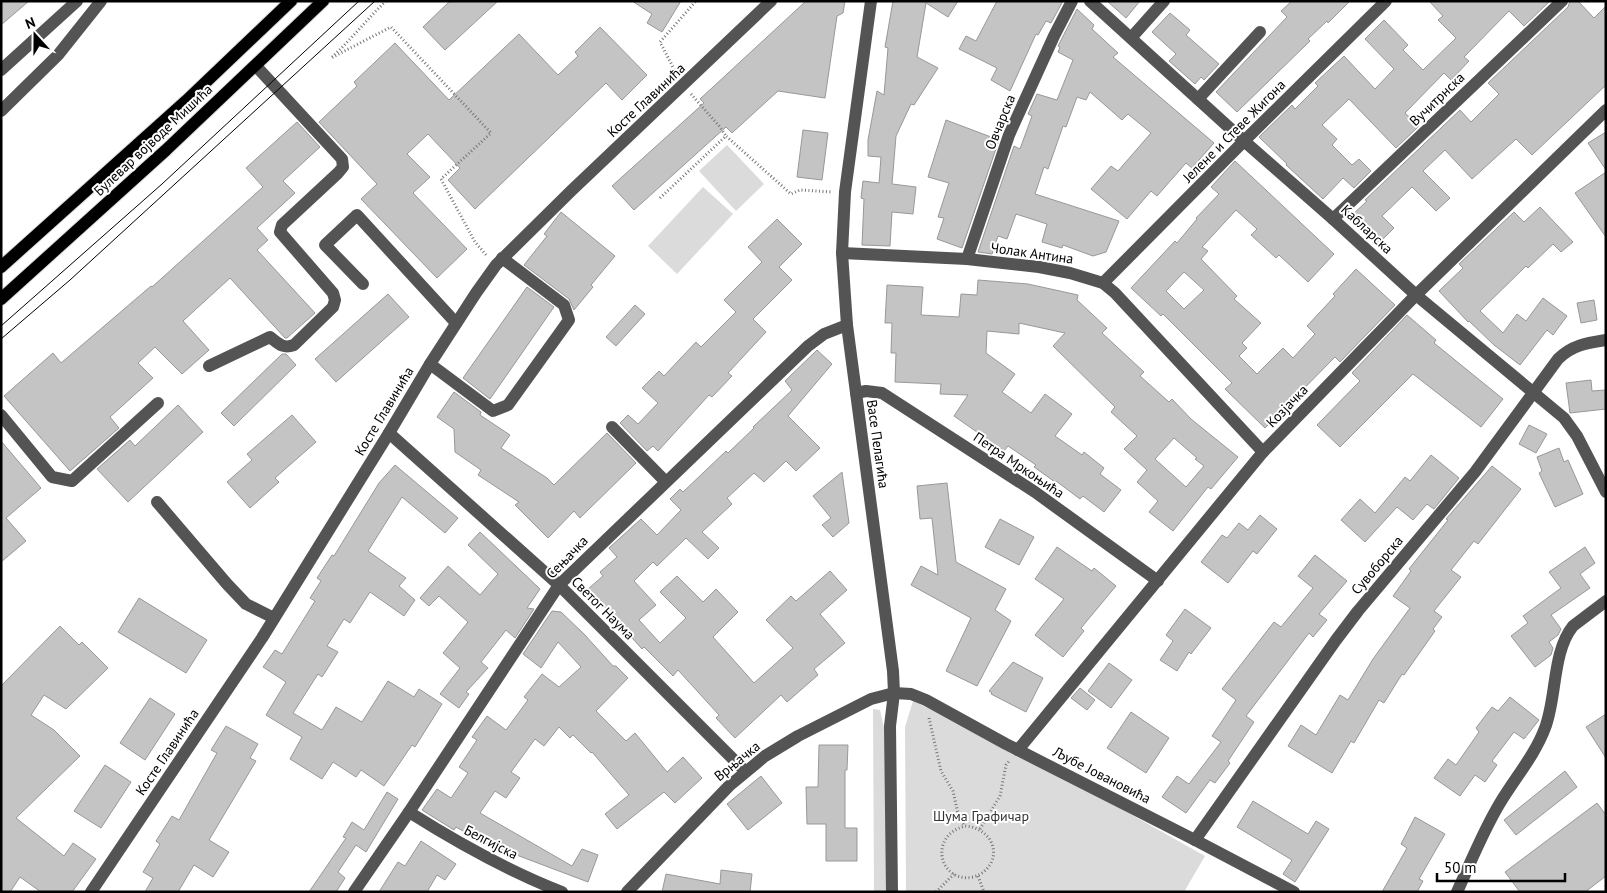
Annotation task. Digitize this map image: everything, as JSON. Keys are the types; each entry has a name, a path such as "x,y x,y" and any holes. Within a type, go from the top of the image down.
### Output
{"main road":[{"name":"Булевар војводе Мишића","path":"1,267 154,131 291,1"},
{"name":"Булевар војводе Мишића","path":"1,299 159,156 323,1"}],"street":[{"path":"1,70 76,1"},
{"path":"1,111 58,54 101,1"},
{"name":"Косте Главинића","path":"91,892 274,618 430,364 476,293 502,258 771,1"},
{"name":"Васе Пелагића","path":"871,1 845,192 842,253 847,325 891,645 894,693 890,726 892,892"},
{"name":"Овчарска","path":"967,260 1009,135 1072,1"},
{"name":"Кабларска","path":"1090,1 1416,295 1564,418 1573,429 1606,492"},
{"path":"1130,38 1164,1"},
{"name":"Јелене и Стеве Жигона","path":"1104,283 1386,1"},
{"name":"Вучитрнска","path":"1333,219 1562,1"},
{"path":"1198,99 1260,32"},
{"path":"208,366 270,336 280,346 294,345 333,307 335,300 333,293 280,232 282,225 338,173 342,166 342,159 256,66"},
{"name":"Козјачка","path":"1018,750 1263,452 1416,295 1606,110"},
{"path":"363,284 325,245 356,215 456,323"},
{"name":"Чолак Антина","path":"842,253 967,260 1039,267 1070,273 1104,283 1263,452"},
{"path":"430,364 493,411 508,405 569,320 564,305 502,258"},
{"name":"Сењачка","path":"354,892 559,585 665,481 808,346 824,334 847,325"},
{"name":"Сувоборска","path":"1195,840 1307,680 1358,611 1475,472 1564,353 1584,344 1606,340"},
{"name":"Петра Мркоњића","path":"856,393 866,391 882,393 1035,492 1158,581"},
{"path":"1,415 52,477 72,481 158,403"},
{"path":"612,427 665,481"},
{"name":"Светог Наума","path":"389,433 559,585 745,771"},
{"path":"157,502 246,604 274,618"},
{"path":"1456,892 1499,804 1536,749 1549,716 1560,660 1569,631 1606,600"},
{"name":"Љубе Јовановића","path":"894,693 911,694 926,700 1018,750 1294,892"},
{"name":"Врњачка","path":"627,892 722,793 745,771 765,756 798,736 871,699 894,693"},
{"name":"Белгијска","path":"409,812 497,864 562,892"}],"path":[{"path":"386,1 348,43 331,58 390,28 491,133 441,179 475,242"},
{"path":"696,1 660,42 683,85 726,136 791,194 800,190 845,192"},
{"path":"660,198 726,136"},
{"path":"926,700 941,771 953,790 960,818 965,826"},
{"path":"980,829 1000,796 1006,765 1018,750"},
{"path":"965,826 980,829 991,840 993,857 990,865 978,876 961,877 954,874 943,862 941,854 946,838 952,831 965,826"},
{"path":"936,892 954,874"},
{"path":"978,876 984,892"}],"green space":[{"path":"727,145 764,184 736,211 699,171"},
{"path":"703,187 733,214 677,274 648,246"},
{"name":"Шума Графичар","path":"913,701 1020,752 1205,856 1184,892 906,892 905,727"},
{"path":"873,709 880,710 885,732 887,892 874,892"}],"building":[{"path":"1,1 29,1 1,25"},
{"path":"450,1 498,1 445,50 423,27"},
{"path":"632,1 681,1 662,32 647,23 652,14"},
{"path":"806,1 845,1 843,13 837,16 825,98 778,91 732,133 726,127 634,210 612,186 704,103 700,99"},
{"path":"893,1 958,1 948,17 926,3 917,57 938,68 914,105 911,104 896,136 892,184 916,187 913,214 892,212 890,246 862,245 864,199 861,198 863,181 879,183 881,157 868,156 868,140 877,91 884,95 888,48 885,47"},
{"path":"997,1 1063,1 1051,23 1046,21 1038,35 1036,34 1010,91 991,80 997,68 959,49 966,36 976,41"},
{"path":"1107,1 1140,1 1126,18"},
{"path":"1292,1 1350,1 1328,23 1327,21 1308,39 1310,41 1237,112 1216,92 1287,17 1281,11"},
{"path":"1429,1 1550,1 1524,26 1509,11 1464,57 1469,61 1451,80 1444,73 1405,113 1419,126 1396,148 1349,99 1322,125 1337,139 1332,145 1352,165 1359,159 1371,171 1354,188 1343,178 1323,199 1259,137 1292,105 1295,109 1318,86 1315,83 1344,56 1375,89 1394,69 1365,39 1384,20 1408,45 1403,50 1423,70 1456,38 1438,20 1443,16"},
{"path":"1570,1 1578,1 1594,18 1606,6 1606,85 1532,155 1516,139 1472,179 1445,150 1423,171 1450,198 1436,211 1412,187 1382,216 1394,228 1378,244 1351,216 1367,201 1365,200 1460,110 1471,122 1499,94 1488,83 1568,7"},
{"path":"1077,9 1094,25 1092,29 1118,53 1113,57 1214,143 1192,168 1186,163 1157,196 1151,191 1127,219 1091,189 1111,166 1118,171 1151,133 1128,114 1122,120 1090,92 1086,100 1077,97 1066,127 1063,126 1048,169 1044,167 1035,194 1119,221 1106,252 1093,256 1063,245 1062,248 1042,242 1047,224 1016,214 1007,239 998,236 992,254 978,252 1014,146 1020,149 1032,116 1028,114 1037,94 1057,100 1073,60 1058,52 1060,47 1058,46"},
{"path":"1170,13 1190,30 1186,35 1219,64 1204,80 1201,77 1195,84 1169,61 1176,54 1152,32"},
{"path":"600,27 647,75 622,100 606,83 475,209 448,180 460,168 428,134 407,154 430,177 413,193 467,249 437,278 361,199 377,184 319,122 357,86 354,82 395,43 449,100 519,34 558,75 578,56 575,52"},
{"path":"946,120 999,140 962,248 937,239 944,218 938,217 949,183 928,177"},
{"path":"297,122 320,147 283,181 295,193 257,228 268,240 257,250 315,313 285,338 230,278 183,321 209,350 182,374 155,347 138,363 153,378 110,417 119,428 70,471 4,396 53,353 61,363 152,287 263,187 246,168"},
{"path":"803,130 828,133 822,180 797,177"},
{"path":"1606,132 1606,170 1588,143"},
{"path":"1235,161 1334,254 1308,282 1279,255 1276,258 1251,235 1257,229 1236,210 1202,247 1208,251 1201,259 1237,296 1234,299 1261,323 1242,343 1247,348 1239,356 1257,374 1283,348 1293,358 1315,334 1307,326 1335,296 1333,294 1356,269 1395,305 1340,362 1335,357 1265,428 1225,389 1232,383 1163,314 1161,316 1131,288 1175,241 1177,243 1196,218 1219,194 1211,187","holes":["1184,272 1204,290 1184,309 1166,291"]},
{"path":"1606,172 1606,237 1575,193"},
{"path":"1540,207 1573,242 1561,252 1553,244 1528,268 1526,266 1480,311 1503,333 1517,314 1526,321 1543,298 1567,316 1553,335 1547,330 1520,365 1468,322 1439,291 1463,268 1459,264 1514,212 1524,222"},
{"path":"561,212 615,256 591,285 593,287 574,310 569,299 524,265 547,236 544,234"},
{"path":"777,219 802,244 779,267 792,280 753,319 766,332 728,373 732,376 712,397 709,395 658,451 653,446 647,451 620,423 628,415 638,424 658,403 642,388 659,371 664,376 696,342 701,347 736,312 724,300 762,262 748,247"},
{"path":"978,280 1028,284 1078,295 1077,300 1107,328 1102,333 1144,372 1140,376 1169,402 1172,399 1191,419 1238,457 1211,489 1208,487 1173,531 1149,512 1158,501 1137,482 1147,470 1124,449 1137,436 1111,412 1115,407 1053,346 1065,333 1019,323 1019,334 987,331 986,353 1015,374 1002,392 1031,413 1045,394 1072,414 1055,436 1082,455 1084,452 1104,468 1100,474 1121,490 1104,512 1083,496 1080,499 1055,482 1034,467 1036,465 1008,446 1004,451 954,416 968,395 940,394 941,384 895,382 896,353 891,353 892,323 885,323 887,285 923,287 921,315 959,317 961,294 977,295","holes":["1174,438 1197,458 1195,459 1204,466 1186,487 1155,459"]},
{"path":"527,287 554,307 490,399 463,378"},
{"path":"388,294 409,317 336,382 315,359"},
{"path":"1594,300 1597,320 1581,323 1577,303"},
{"path":"635,305 645,314 616,346 606,337"},
{"path":"1407,315 1436,340 1434,343 1503,399 1481,427 1413,374 1340,447 1317,425 1360,381 1352,373"},
{"path":"817,350 832,364 788,416 820,448 796,471 786,461 764,482 754,473 727,498 732,504 702,532 719,548 708,559 686,538 657,566 653,562 634,581 656,605 639,620 660,643 686,618 660,592 677,576 703,602 716,589 738,612 713,637 754,683 793,648 766,620 791,596 796,601 830,571 847,590 820,614 845,643 814,669 818,675 787,702 781,695 735,738 716,718 719,715 678,670 673,676 644,647 642,649 588,589 603,576 600,572 617,557 609,548 641,519 657,535 681,510 670,499 680,489 683,492 726,451 728,453 792,390 785,381"},
{"path":"282,354 286,354 296,365 234,426 221,413"},
{"path":"1591,380 1592,391 1606,390 1606,409 1570,413 1566,383"},
{"path":"454,392 481,412 480,415 510,435 501,448 547,478 554,485 607,433 636,463 580,518 574,511 548,538 515,505 519,502 478,475 481,470 455,452 454,429 437,417"},
{"path":"178,405 203,432 128,502 97,469 130,440 135,446"},
{"path":"292,415 316,442 275,478 279,482 250,508 227,482 252,460 247,454"},
{"path":"1529,425 1547,434 1536,453 1519,444"},
{"path":"1,441 41,488 6,518 26,541 1,562"},
{"path":"1559,448 1564,462 1568,460 1583,494 1555,507 1539,473 1542,471 1537,457"},
{"path":"1431,455 1459,478 1434,509 1427,504 1413,520 1397,507 1365,542 1341,520 1360,499 1375,513 1405,477 1410,481"},
{"path":"395,465 458,518 445,533 402,497 368,551 406,578 399,586 415,600 404,616 370,592 350,623 344,619 327,646 338,652 322,677 318,674 293,713 322,730 336,707 362,722 388,681 414,697 419,689 442,704 415,747 412,745 384,786 361,770 356,777 333,762 322,779 290,759 302,737 266,715 286,682 263,667 275,650 282,654 315,601 310,598 321,581 317,578 332,555 334,556 379,483"},
{"path":"1492,466 1521,489 1478,544 1474,541 1451,570 1461,577 1434,611 1442,617 1433,629 1435,631 1404,675 1402,674 1384,703 1379,700 1354,743 1351,741 1332,773 1288,746 1301,725 1316,735 1340,695 1348,700 1373,659 1410,608 1393,596 1411,571 1409,569 1448,520 1446,519"},
{"path":"842,472 849,523 833,537 822,525 831,518 813,496"},
{"path":"947,483 956,562 1006,589 995,610 1011,621 977,686 946,671 971,618 911,585 921,566 938,575 932,518 920,519 917,486"},
{"path":"1260,515 1277,529 1257,554 1253,551 1228,583 1201,562 1222,535 1227,538 1239,523 1248,530"},
{"path":"1000,519 1034,537 1019,565 985,547"},
{"path":"480,532 540,589 527,608 534,609 515,638 506,630 481,662 488,668 466,692 469,694 459,708 440,694 460,668 443,653 468,622 439,596 429,606 420,598 448,566 480,595 498,574 468,545"},
{"path":"1057,547 1092,571 1094,568 1116,586 1081,628 1084,631 1063,657 1035,635 1064,599 1035,579"},
{"path":"1585,547 1595,563 1580,574 1590,588 1551,615 1561,629 1558,635 1549,642 1553,648 1551,655 1535,667 1511,636 1528,623 1523,616 1561,588 1549,572"},
{"path":"1315,555 1347,581 1319,614 1327,620 1313,637 1309,633 1246,716 1254,722 1228,761 1230,763 1215,783 1210,780 1186,813 1162,797 1177,776 1189,784 1221,742 1212,736 1236,700 1222,689 1274,622 1281,627 1313,588 1298,576"},
{"path":"139,598 207,640 186,673 118,632"},
{"path":"1185,609 1211,628 1191,654 1189,652 1177,671 1160,660 1173,641 1166,635"},
{"path":"552,611 561,612 613,666 616,666 628,678 596,711 626,741 635,733 667,772 683,757 702,778 675,803 664,792 617,829 605,814 629,795 592,752 573,735 570,738 559,727 544,746 535,739 511,772 520,778 506,798 495,791 480,813 572,866 582,849 598,855 588,882 482,842 456,827 454,830 422,810 437,789 451,798 468,773 459,767 477,740 472,737 487,716 506,730 528,700 524,697 542,674 559,687 581,667 558,642 541,668 523,654"},
{"path":"60,626 79,645 82,642 108,668 66,709 44,695 31,715 54,730 80,756 16,818 64,856 73,843 96,859 72,892 41,892 20,877 10,892 1,892 1,686"},
{"path":"1013,662 1043,678 1026,712 991,694 989,691"},
{"path":"1109,663 1132,680 1111,708 1088,691"},
{"path":"1080,688 1095,700 1087,710 1071,698"},
{"path":"1510,697 1539,720 1524,739 1514,732 1492,761 1497,765 1485,782 1475,775 1460,796 1434,778 1448,759 1456,765 1479,732 1476,728 1492,707 1498,711"},
{"path":"150,698 175,714 145,760 120,743"},
{"path":"1131,712 1169,738 1146,773 1107,748"},
{"path":"1606,714 1606,758 1586,727"},
{"path":"226,726 258,744 250,758 256,761 209,840 229,852 213,877 194,865 178,892 145,892 153,878 143,872 160,844 156,841 172,816 179,820 217,753 211,750"},
{"path":"819,745 848,745 847,770 845,770 845,828 857,828 857,861 826,861 826,824 807,824 806,787 818,787"},
{"path":"105,765 131,782 101,828 74,811"},
{"path":"1565,771 1577,787 1516,835 1504,820"},
{"path":"761,776 782,803 748,830 727,804"},
{"path":"387,792 398,799 366,852 356,845 338,872 345,878 336,892 309,892 346,838 343,837 352,822 364,830"},
{"path":"1253,801 1308,834 1316,821 1329,829 1295,882 1283,874 1292,860 1237,827"},
{"path":"1597,803 1606,815 1606,876 1585,892 1520,892 1505,872"},
{"path":"1415,817 1445,834 1419,879 1423,881 1417,892 1382,892 1407,848 1401,844"},
{"path":"421,841 456,864 445,880 437,875 427,892 379,892 398,862 405,866"},
{"path":"721,870 752,874 750,892 662,892 666,874 720,884"}],"tram line":[{"path":"1,326 162,184 359,1"},
{"path":"1,339 70,280 375,1"}]}
